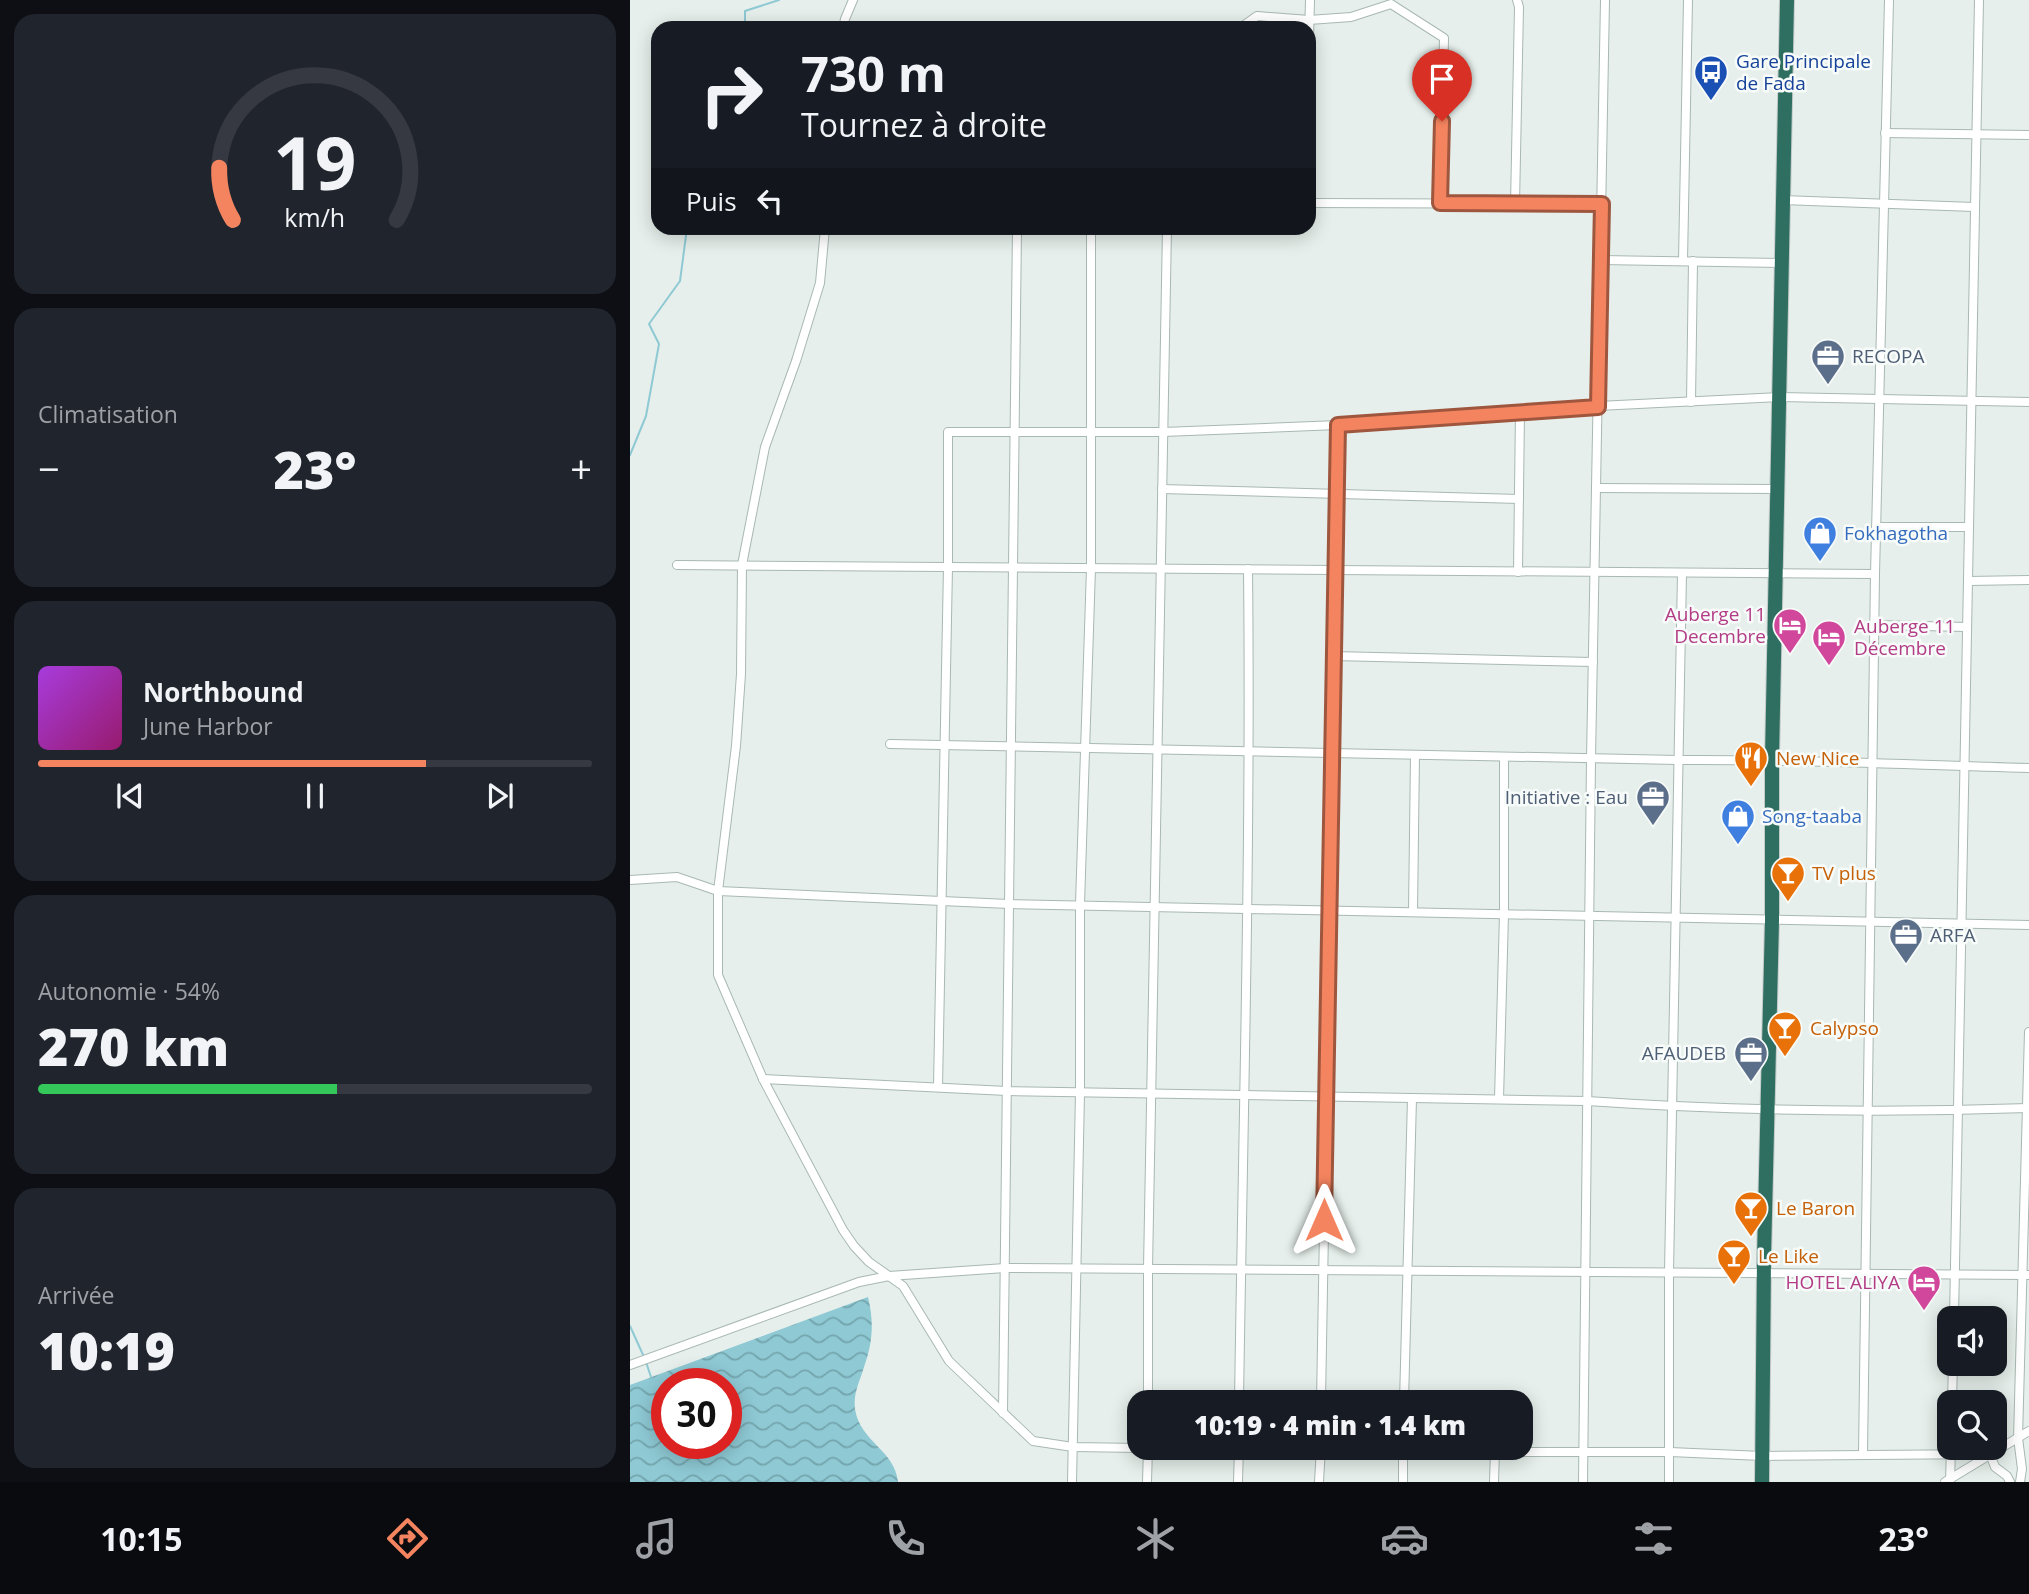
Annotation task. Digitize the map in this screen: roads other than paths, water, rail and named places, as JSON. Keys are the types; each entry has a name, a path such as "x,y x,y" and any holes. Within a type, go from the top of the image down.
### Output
{"highway":[{"path":"1762,1482 1772,920 1772,759 1787,0"}],"street":[{"path":"845,21 853,0"},
{"path":"1309,20 1310,0"},
{"path":"1515,204 1517,0"},
{"path":"1583,1482 1591,758 1605,0"},
{"path":"1683,261 1688,0"},
{"path":"1863,1454 1878,400 1889,0"},
{"path":"1954,1306 1979,0"},
{"path":"1250,21 1257,16 1309,20 1351,17 1391,4 1444,38 1440,203"},
{"path":"1885,133 2029,135"},
{"path":"1783,200 1974,207"},
{"path":"1316,203 1602,204"},
{"path":"824,235 820,283 765,447 743,565 741,674 736,746 718,891 718,975 763,1079 843,1230 869,1262 903,1286 949,1361 1033,1441 1073,1447 1127,1447"},
{"path":"1003,1413 1017,235"},
{"path":"1072,1482 1080,1093 1080,904 1091,568 1091,235"},
{"path":"1148,1390 1167,235"},
{"path":"1601,260 1781,263"},
{"path":"1691,402 1693,261"},
{"path":"938,1087 948,432 1163,432 1338,425 1780,397 2029,402"},
{"path":"1518,572 1520,412"},
{"path":"1321,1390 1338,425"},
{"path":"1597,488 1778,489"},
{"path":"1162,489 1519,499"},
{"path":"1876,527 1969,527"},
{"path":"677,565 1875,575"},
{"path":"1239,1390 1250,751 1248,569"},
{"path":"1669,1482 1669,1272 1682,573"},
{"path":"1968,581 2029,580"},
{"path":"1874,625 1967,627"},
{"path":"1333,656 1593,662"},
{"path":"890,744 1678,760 1772,759 2029,768"},
{"path":"1413,912 1415,755"},
{"path":"1499,1099 1504,914 1504,757"},
{"path":"630,880 677,877 718,891 1009,904 2029,925"},
{"path":"2020,1482 2022,1469 2018,1438 2026,1275 2029,1032"},
{"path":"763,1079 1007,1091 1587,1101 1672,1107 1958,1111 2028,1108"},
{"path":"1404,1390 1412,1098"},
{"path":"630,1365 859,1282 888,1276 1005,1268 2026,1275"},
{"path":"2007,1444 2029,1431"},
{"path":"1533,1451 1762,1456 1937,1451"},
{"path":"1147,1482 1148,1460"},
{"path":"1238,1482 1239,1460"},
{"path":"1319,1482 1320,1460"},
{"path":"1403,1460 1403,1482"},
{"path":"1494,1482 1495,1460"},
{"path":"1948,1481 1950,1460"},
{"path":"1948,1481 1981,1460"},
{"path":"1992,1460 1995,1467 2007,1476 2010,1482"}],"water":[{"path":"868,1297 872,1324 871,1340 856,1392 855,1409 863,1430 891,1462 898,1482 630,1482 630,1385 651,1377 651,1459 742,1459 742,1368 676,1368"}],"waterway":[{"path":"745,21 745,11 779,0"},
{"path":"630,455 646,416 659,344 649,324 680,281 686,235"},
{"path":"630,1326 644,1357"},
{"path":"646,1362 651,1377"}],"place":[{"name":"Gare Principale de Fada","path":"1711,102"},
{"name":"RECOPA","path":"1828,386"},
{"name":"Fokhagotha","path":"1820,563"},
{"name":"Auberge 11 Decembre","path":"1790,655"},
{"name":"Auberge 11 Décembre","path":"1829,667"},
{"name":"New Nice","path":"1751,788"},
{"name":"Initiative : Eau","path":"1653,827"},
{"name":"Song-taaba","path":"1738,846"},
{"name":"TV plus","path":"1788,903"},
{"name":"ARFA","path":"1906,965"},
{"name":"Calypso","path":"1785,1058"},
{"name":"AFAUDEB","path":"1751,1083"},
{"name":"Le Baron","path":"1751,1238"},
{"name":"Le Like","path":"1734,1286"},
{"name":"HOTEL ALIYA","path":"1924,1312"}]}
